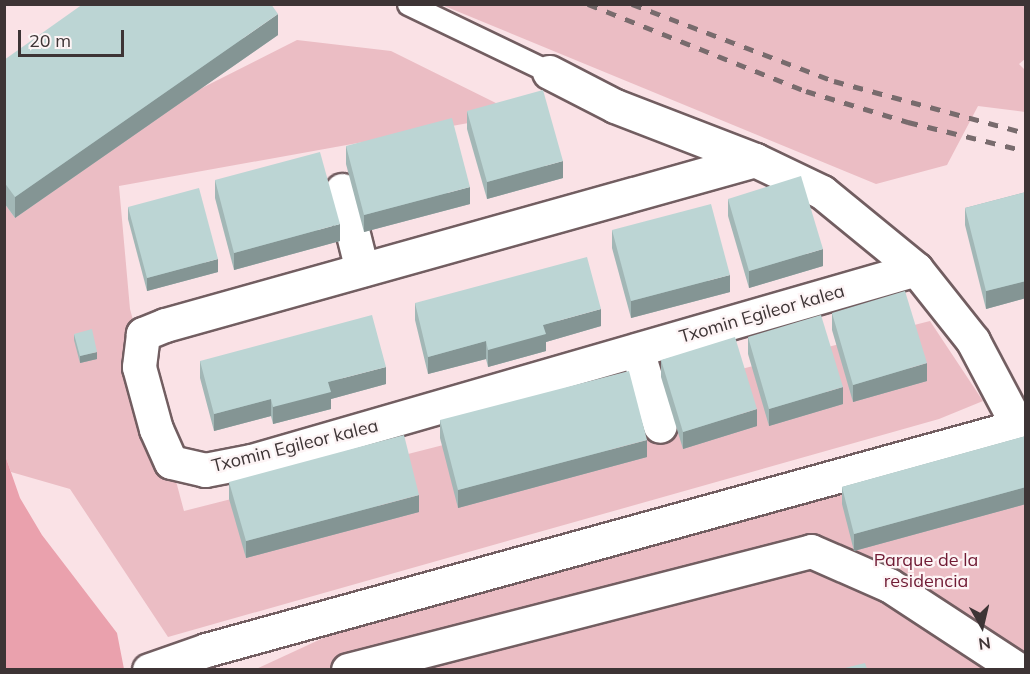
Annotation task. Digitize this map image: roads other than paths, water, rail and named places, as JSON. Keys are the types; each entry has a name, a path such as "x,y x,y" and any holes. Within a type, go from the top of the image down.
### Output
{"street":[{"path":"149,669 206,650 1022,425 973,341 916,269 822,192 755,160 615,106 549,72"},
{"name":"Txomin Egileor kalea","path":"755,160 143,334 139,367 156,429 171,462 205,470 251,461 916,269"},
{"path":"342,190 362,270"},
{"path":"637,350 660,426"},
{"path":"348,669 811,551 889,585 1019,669"}],"lane":[{"path":"408,4 549,72"}],"railway":[{"path":"588,4 806,91 908,122 1026,151"},
{"path":"632,4 834,81 1026,133"}],"park label":[{"name":"Parque de la residencia","path":"926,571"}]}
